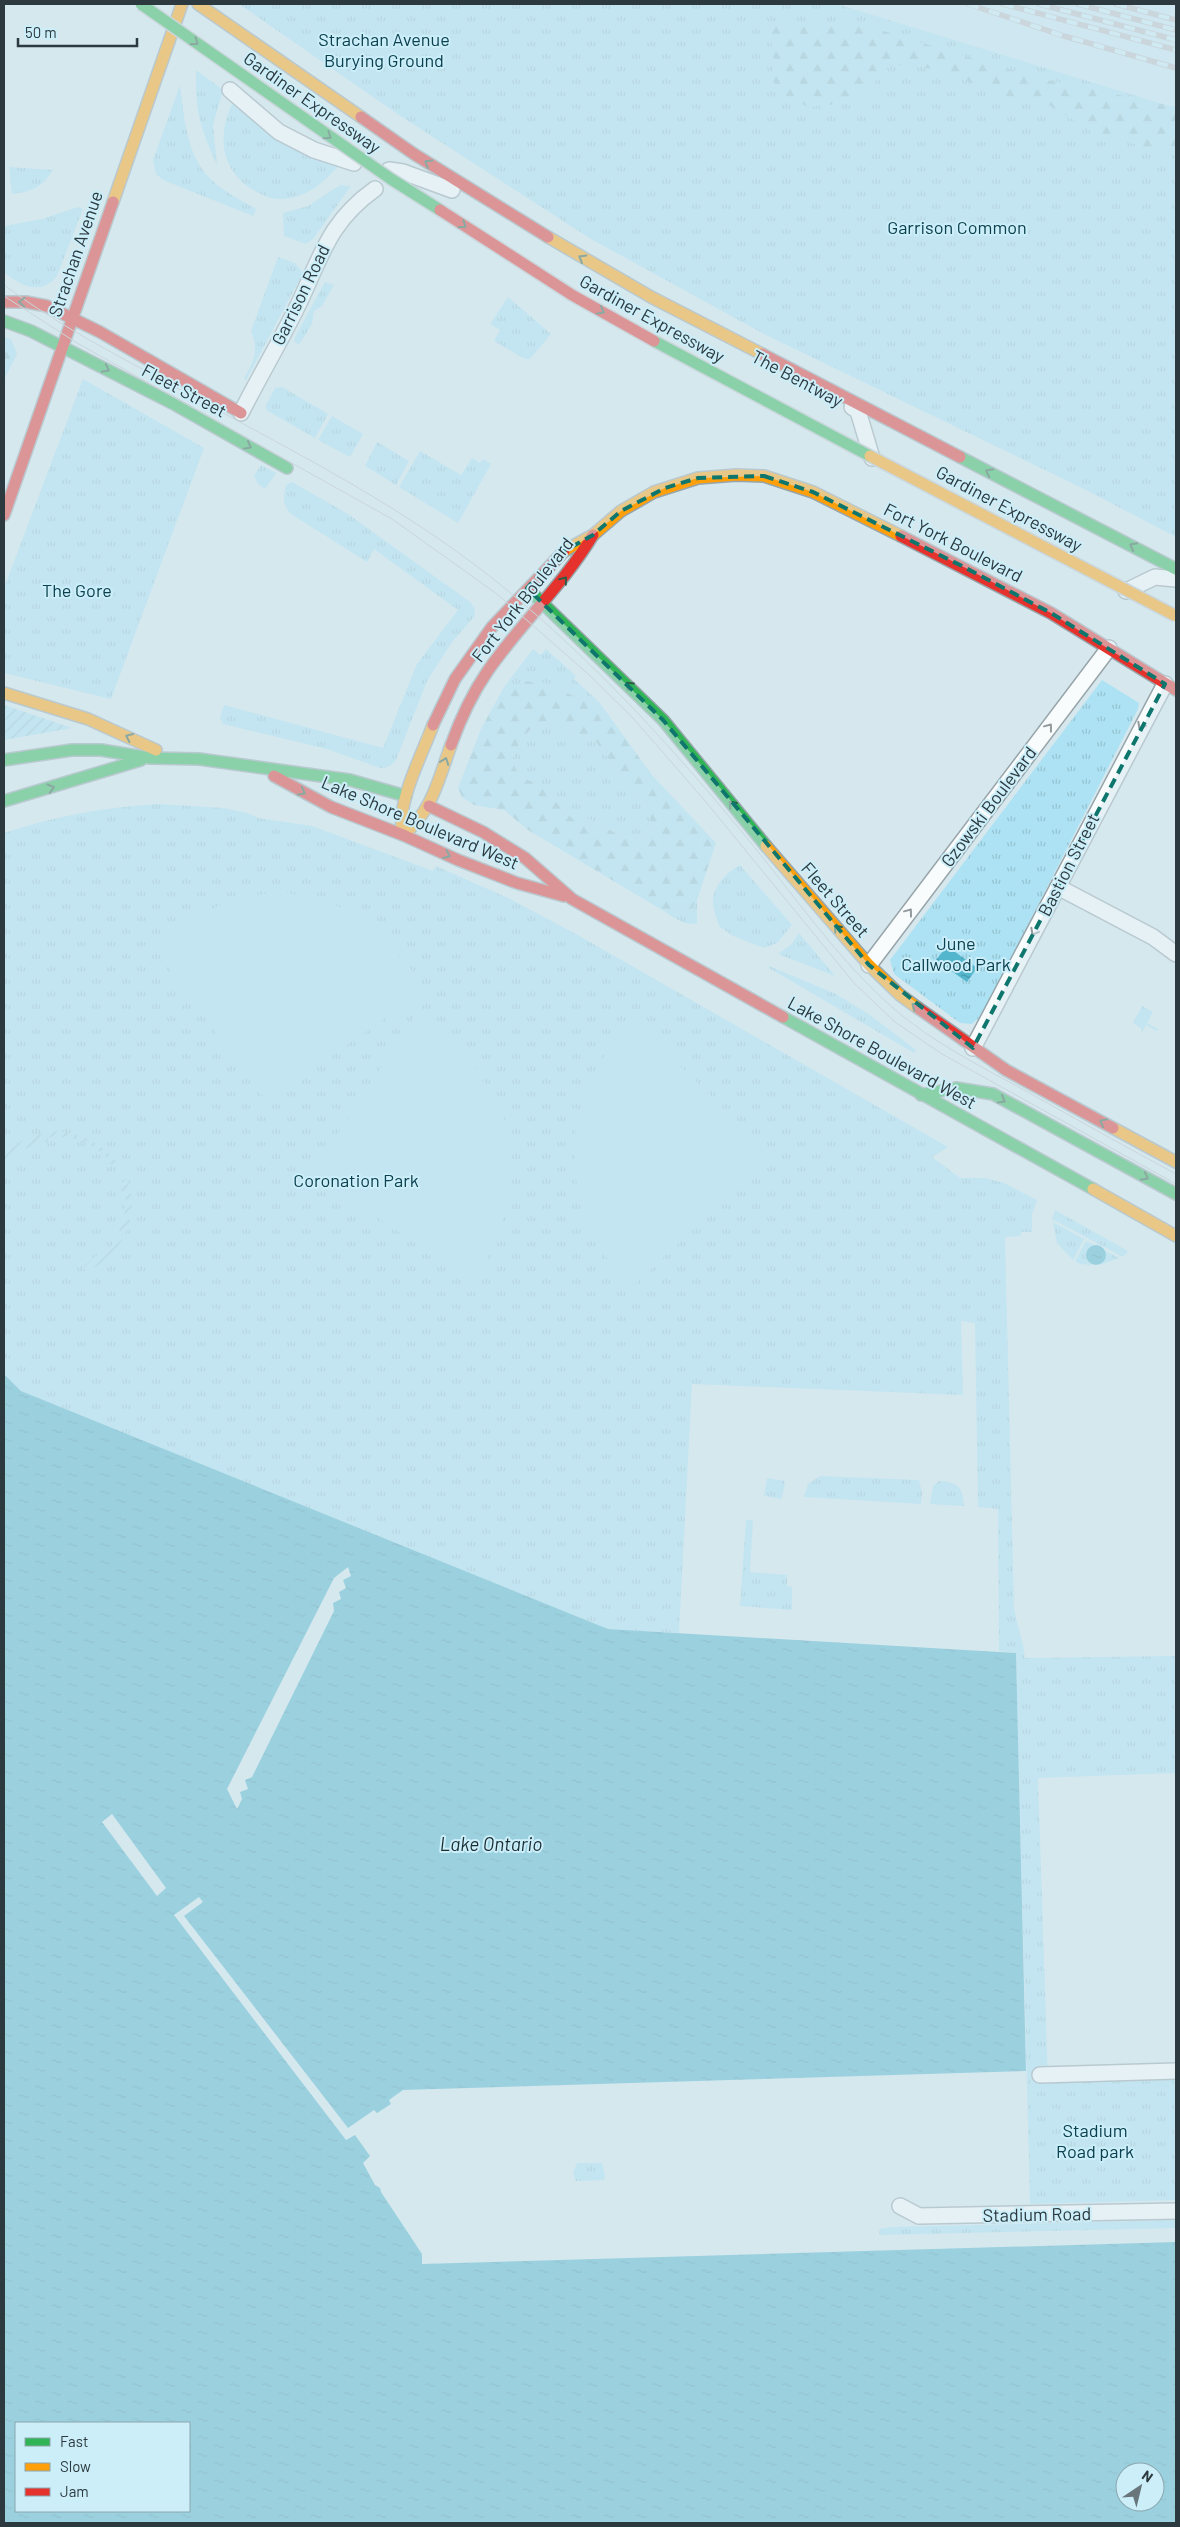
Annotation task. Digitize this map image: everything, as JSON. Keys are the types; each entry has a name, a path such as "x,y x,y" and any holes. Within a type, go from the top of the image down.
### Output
{"main road":[{"name":"Gardiner Expressway","path":"140,4 391,179 572,295 714,374 1176,616"},
{"name":"Strachan Avenue","path":"4,515 182,4"},
{"name":"Gardiner Expressway","path":"198,4 414,154 579,256 651,297 1176,569"},
{"name":"Fleet Street","path":"4,302 35,303 72,318 242,413"},
{"name":"Fleet Street","path":"4,321 31,331 172,403 287,468"},
{"name":"Fort York Boulevard","path":"593,535 571,572 501,652 474,694 454,737 429,806 411,830 402,835 400,824 406,796 455,679 492,627 557,555 572,544 593,535 621,511 665,488 698,478 736,475 764,476 813,492 858,513 1051,613 1170,687"},
{"name":"Fleet Street","path":"527,588 663,720 789,874 869,965 913,1005 1006,1070 1176,1162"},
{"path":"4,693 88,719 173,758"},
{"name":"Lake Shore Boulevard West","path":"4,760 72,750 101,750 150,758 199,759 350,780 406,796"},
{"name":"Lake Shore Boulevard West","path":"4,801 150,758"},
{"name":"Lake Shore Boulevard West","path":"260,768 331,807 517,883 572,899"},
{"name":"Lake Shore Boulevard West","path":"429,806 484,832 525,858 572,899 1176,1236"},
{"path":"921,1095 956,1088 993,1094 1176,1194"}],"street":[{"name":"The Bentway","path":"230,90 279,132 314,150 360,165 403,172 448,188 634,301 672,313 858,411 874,466 1121,593 1155,577 1176,579"},
{"name":"Garrison Road","path":"242,413 300,302 330,234 361,199 375,189"},
{"name":"Gzowski Boulevard","path":"869,965 1109,648"},
{"name":"Bastion Street","path":"973,1048 1058,887 1170,687"},
{"path":"1058,887 1153,937 1176,954"},
{"path":"1040,2075 1176,2071"},
{"name":"Stadium Road","path":"900,2206 919,2216 1176,2212"}],"highlighted area":[{"path":"764,476 813,492 960,565 1051,613 1165,684 973,1048 869,965 663,720 527,588 557,555 593,535 621,511 665,488 698,478"}],"shaded area":[{"path":"837,4 1176,4 1176,107 1166,105"}],"green space":[{"name":"Garrison Common","path":"239,4 837,4 1166,105 1156,151 1176,153 1176,537 1086,490 766,335 591,239 399,115"},
{"path":"773,22 861,24 1033,77 1176,107 1176,153 1156,151 1104,134 1080,124 1047,104 998,98 957,75 913,65 893,65 882,71 868,94 838,104 808,107 779,92 772,79 774,61 770,33"},
{"path":"196,70 223,90 213,125 217,165 206,140 200,119 196,97"},
{"path":"180,85 189,139 198,163 216,184 256,209 253,216 163,180 156,174 153,160"},
{"path":"234,100 251,118 303,154 339,165 321,183 298,196 274,199 253,190 233,172 224,150 225,125"},
{"path":"9,167 53,170 45,181 36,188 12,194"},
{"path":"340,185 351,186 313,239 306,244 284,236 283,213 308,206"},
{"path":"78,207 83,209 57,276 51,282 45,286 31,287 24,285 4,272 4,226 42,219"},
{"path":"278,257 295,263 303,273 246,380 244,378 253,361 255,350 251,331"},
{"path":"325,282 334,285 322,306 314,311 312,324 299,345 294,341 295,337"},
{"path":"508,297 551,334 530,359 525,359 494,341 500,330 490,324"},
{"path":"4,337 11,339 17,354 4,380"},
{"name":"The Gore","path":"83,379 204,448 111,699 4,673 4,588"},
{"path":"282,387 328,414 315,438 266,410 266,405 275,388"},
{"path":"332,416 363,434 350,457 318,440"},
{"path":"377,442 409,461 396,485 365,466"},
{"path":"420,451 461,475 472,458 480,463 483,459 491,464 458,523 399,487"},
{"path":"261,465 276,473 265,489 258,484 254,476"},
{"path":"292,482 348,514 470,602 475,609 474,617 452,642 427,681 396,760 387,767 380,768 327,749 223,724 220,718 224,705 383,748 417,664 458,610 374,549 367,562 291,514 286,507 284,497 286,485"},
{"path":"533,649 541,655 546,649 576,676 574,679 599,702 571,695 552,684 508,690 504,687"},
{"name":"June Callwood Park","path":"1102,680 1139,703 1138,709 982,1015 972,1024 960,1023 894,974 890,960"},
{"path":"523,681 552,684 571,695 599,702 652,775 716,843 697,900 691,909 662,910 528,830 504,810 474,805 462,797 458,788 481,729 504,687 509,690","holes":["553,719 558,720 565,730 596,742 646,808 652,823 646,835 635,840 619,835 590,819 577,822 543,788 519,774 512,761 522,739 538,725"]},
{"path":"4,705 72,728 4,740"},
{"path":"553,719 558,719 565,730 596,742 646,808 652,823 646,835 635,840 619,835 590,819 577,823 543,789 519,774 512,761 518,745 531,729"},
{"name":"Coronation Park","path":"158,804 224,808 247,813 258,818 312,826 433,871 436,866 510,899 576,934 948,1147 932,1157 960,1178 985,1178 1004,1183 1037,1200 1032,1214 1032,1232 1021,1232 1021,1236 1005,1237 1014,1608 1025,1658 1176,1656 1176,1773 1038,1778 1048,2082 1176,2079 1176,2200 1030,2204 1016,1653 999,1651 998,1509 978,1507 975,1323 961,1321 963,1395 692,1384 679,1633 608,1629 21,1391 4,1374 4,833 80,813"},
{"path":"740,865 792,925 777,943 764,948 733,936 719,926 714,912 713,897 715,891 725,876"},
{"path":"279,892 306,896 329,903 348,911 365,922 395,951 427,989 272,1097 261,1095 151,943 197,916 227,903 260,894"},
{"path":"697,900 697,923 688,924 662,910 691,909"},
{"path":"799,933 835,976 778,954 792,944"},
{"path":"769,966 836,994 870,1015 916,1050 914,1053 769,968"},
{"path":"1142,1006 1153,1012 1147,1023 1158,1029 1157,1031 1146,1025 1142,1032 1141,1028 1133,1023"},
{"path":"418,1011 472,1064 497,1103 507,1125 510,1152 507,1206 498,1236 475,1282 317,1178 314,1170"},
{"path":"634,1020 766,1151 766,1160 630,1289 609,1261 592,1232 581,1202 575,1172 575,1142 580,1111 592,1080 609,1049"},
{"path":"53,1131 73,1134 90,1140 106,1151 119,1166 114,1166 107,1162 108,1159 102,1153 88,1144 65,1137 48,1137 48,1141 24,1149 10,1160 5,1159 5,1155 22,1142 39,1134"},
{"path":"126,1179 131,1192 132,1206 125,1234 109,1257 86,1271 83,1268 85,1265 103,1250 107,1253 116,1239 124,1217 125,1192 121,1191 122,1183"},
{"path":"1055,1210 1128,1251 1123,1257 1052,1219"},
{"path":"1053,1222 1084,1239 1073,1260 1057,1243"},
{"path":"1086,1241 1119,1258 1100,1265 1105,1259 1086,1259 1092,1265 1080,1264 1075,1261"},
{"path":"820,1476 919,1480 922,1493 921,1504 804,1497 808,1484"},
{"path":"767,1478 785,1481 782,1499 764,1496"},
{"path":"939,1481 955,1484 961,1490 964,1506 930,1504 933,1486"},
{"path":"746,1520 753,1520 750,1572 787,1575 787,1586 792,1587 792,1610 740,1606"},
{"path":"577,2163 602,2163 604,2180 576,2181 573,2173"},
{"path":"1176,2220 1176,2228 879,2235 880,2229 892,2227"}],"water":[{"path":"947,946 977,968 967,982 936,960"},
{"path":"1096,1245 1103,1248 1106,1255 1103,1262 1096,1265 1089,1262 1086,1255 1089,1248"},
{"name":"Lake Ontario","path":"4,1374 21,1391 608,1629 1016,1653 1026,2071 403,2090 389,2100 391,2104 377,2113 374,2110 348,2128 184,1916 203,1902 199,1897 174,1915 346,2140 355,2135 370,2156 363,2163 375,2185 380,2188 422,2254 422,2264 1176,2242 1176,2523 4,2523","holes":["348,1567 351,1576 343,1580 346,1588 339,1592 341,1599 333,1603 334,1611 252,1777 245,1780 248,1789 240,1792 242,1799 237,1809 227,1789 334,1578"]}],"pier":[{"path":"112,1814 166,1888 157,1896 102,1822"}],"tram line":[{"path":"4,285 55,320 90,340 328,470 418,525 461,554 502,586 569,644 631,706 719,804 853,969 893,1008 924,1032 957,1053 1176,1174"},
{"path":"4,296 77,343 392,519 497,594 587,673 633,718 706,802 854,983 895,1022 942,1054 1176,1184"}],"railway":[{"path":"968,4 1064,36 1176,68"},
{"path":"1003,4 1176,50"},
{"path":"1039,4 1176,40"},
{"path":"1078,4 1176,30"},
{"path":"1116,4 1176,20"}],"traffic: fast":[{"path":"141,4 391,179 440,210"},
{"path":"4,321 31,331 172,403 287,468"},
{"path":"654,341 870,456"},
{"path":"960,457 1176,569"},
{"path":"534,595 663,720 766,846"},
{"path":"4,760 72,750 101,750 150,758 199,759 350,780 406,796"},
{"path":"4,801 141,760"},
{"path":"783,1017 1093,1189"},
{"path":"921,1095 956,1088 993,1094 1176,1194"}],"traffic: slow":[{"path":"113,202 182,4"},
{"path":"198,4 361,117"},
{"path":"548,237 651,297 762,354"},
{"path":"870,456 1176,616"},
{"path":"564,551 593,535 621,511 654,492 698,478 736,475 764,476 813,492 901,536"},
{"path":"4,693 88,719 156,750"},
{"path":"433,725 406,795 403,809 403,835 413,826 428,805 451,745"},
{"path":"766,846 869,965 900,995 918,1008"},
{"path":"1113,1128 1176,1162"},
{"path":"1093,1189 1176,1236"}],"traffic: jam":[{"path":"361,117 414,154 548,237"},
{"path":"4,515 113,202"},
{"path":"440,210 572,295 654,341"},
{"path":"4,302 26,302 47,306 100,332 241,413"},
{"path":"762,354 960,457"},
{"path":"451,745 467,707 487,672 513,637 555,588 593,535"},
{"path":"901,536 1051,613 1176,690"},
{"path":"433,725 455,679 492,627 564,551"},
{"path":"274,776 331,807 403,835 458,860 517,883 564,896"},
{"path":"429,806 483,832 525,858 572,899 783,1017"},
{"path":"918,1008 1006,1070 1113,1128"}],"park label":[{"name":"Strachan Avenue Burying Ground","path":"384,50"},
{"name":"Stadium Road park","path":"1095,2141"}]}
